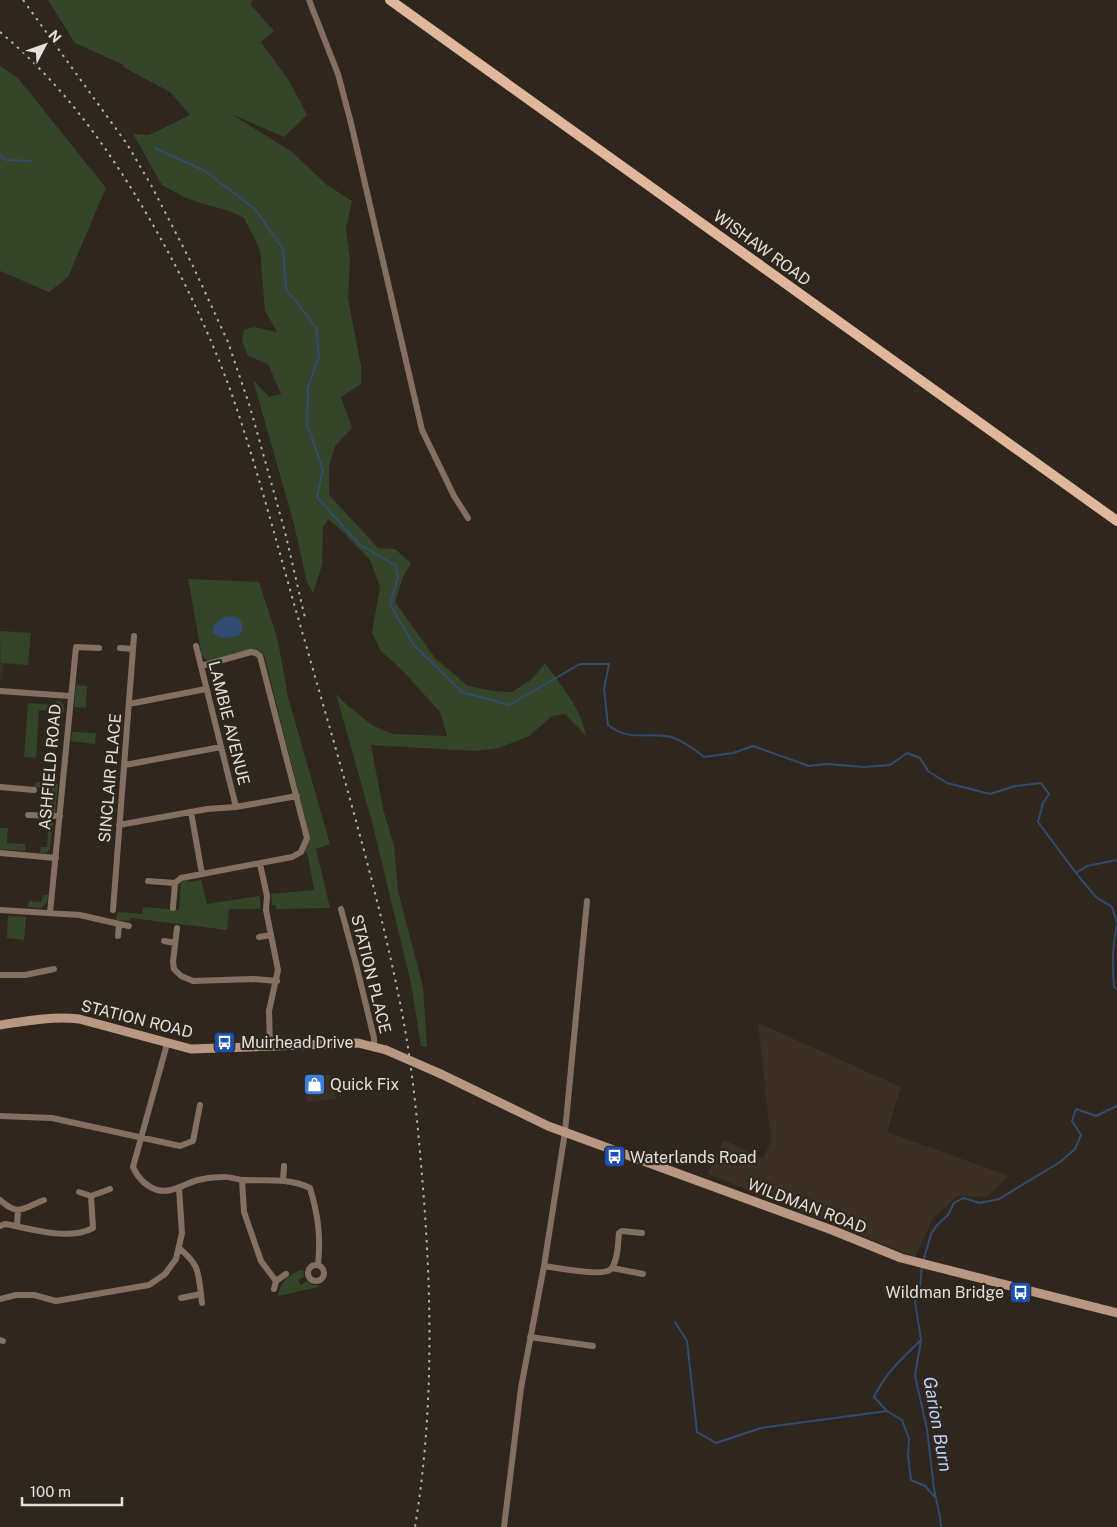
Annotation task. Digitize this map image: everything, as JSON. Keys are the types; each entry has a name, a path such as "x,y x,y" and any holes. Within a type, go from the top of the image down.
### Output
{"main road":[{"name":"WISHAW ROAD","path":"390,0 1117,521"},
{"name":"STATION ROAD","path":"0,1025 43,1019 79,1019 191,1049 358,1043 386,1050 441,1074"},
{"name":"WILDMAN ROAD","path":"441,1074 565,1132 916,1262 1117,1313"}],"street":[{"path":"309,0 338,74 351,123 422,430 454,496 468,518"},
{"name":"SINCLAIR PLACE","path":"113,910 134,636"},
{"name":"LAMBIE AVENUE","path":"196,646 236,807"},
{"name":"ASHFIELD ROAD","path":"50,913 76,647 100,648"},
{"path":"120,648 133,649"},
{"path":"148,881 175,883 181,878 292,857 304,847 306,842 306,834 297,796 260,656 251,652 201,666"},
{"path":"130,704 206,689"},
{"path":"0,691 70,696"},
{"path":"125,765 222,747"},
{"path":"0,787 34,790"},
{"path":"119,825 206,809 236,807 297,796"},
{"path":"191,812 202,874"},
{"path":"28,815 60,816"},
{"path":"0,852 56,858"},
{"path":"260,864 267,896 266,910 278,970 269,1011 270,1045"},
{"path":"173,908 175,883"},
{"path":"504,1527 521,1388 544,1266 565,1132 587,901"},
{"name":"STATION PLACE","path":"341,909 374,1038 374,1046"},
{"path":"0,910 95,918 129,926"},
{"path":"118,936 119,924"},
{"path":"177,928 173,962 174,969 186,979 193,981 253,979 277,981"},
{"path":"259,937 271,934"},
{"path":"164,941 175,943"},
{"path":"0,975 25,975 54,969"},
{"path":"167,1044 133,1167 137,1175 144,1183 159,1191 179,1188 197,1180 222,1176 242,1180 283,1181 301,1184 310,1188 318,1213 320,1244 318,1265"},
{"path":"0,1116 52,1118 180,1146 192,1141 200,1105"},
{"path":"283,1181 284,1166"},
{"path":"242,1180 244,1212 261,1262 276,1280"},
{"path":"0,1299 16,1295 34,1295 56,1301 149,1285 165,1274 176,1259 182,1232 179,1188"},
{"path":"79,1192 91,1196 110,1189"},
{"path":"0,1226 5,1224 62,1235 87,1231 93,1228 91,1196"},
{"path":"0,1200 10,1209 18,1211 44,1200"},
{"path":"17,1226 18,1211"},
{"path":"544,1266 575,1271 607,1272 615,1262 619,1233 622,1231 642,1233"},
{"path":"179,1248 192,1259 198,1271 202,1304"},
{"path":"612,1268 643,1274"},
{"path":"274,1290 276,1280 286,1274"},
{"path":"181,1298 200,1294"},
{"path":"530,1337 593,1346"}],"shaded area":[{"path":"758,1023 901,1087 887,1132 1009,1176 986,1197 957,1196 933,1218 915,1257 708,1174 724,1140 763,1159 771,1141"},
{"path":"305,1075 332,1075 336,1099 307,1102"}],"green space":[{"path":"48,0 253,0 250,4 274,31 261,42 290,82 307,115 284,137 231,114 292,152 327,185 352,201 346,229 350,261 348,299 361,366 361,384 341,397 352,428 335,446 329,467 329,495 378,548 395,549 411,563 403,577 395,602 435,658 468,686 493,691 512,692 532,679 545,663 570,697 580,716 586,736 565,714 552,716 529,736 499,748 475,751 371,745 383,809 394,846 398,891 423,987 427,1047 421,1046 411,983 372,822 336,694 372,725 392,734 447,736 440,712 402,670 381,651 372,633 380,587 370,560 328,519 323,527 322,565 313,593 307,582 294,524 253,380 269,397 281,394 268,364 248,356 242,341 244,330 254,327 277,332 265,311 260,250 244,218 227,210 184,197 162,185 133,134 149,135 190,115 170,92 123,67 124,65 75,43"},
{"path":"0,66 18,78 106,188 68,277 49,292 0,271"},
{"path":"188,579 259,582 278,641 288,697 330,844 316,849 330,908 276,909 276,905 272,905 271,894 314,890 308,856 305,851 309,839 308,829 265,658 262,652 258,650 251,650 208,661 202,656"},
{"path":"0,631 31,633 28,665 2,663 1,688"},
{"path":"76,685 87,686 86,708 74,707"},
{"path":"56,701 60,701 64,705 64,712 39,710 36,758 24,757 28,703 52,705 52,709 58,709 59,705 56,704"},
{"path":"72,732 96,733 95,744 71,741"},
{"path":"36,782 58,784 55,813 49,812 52,788 34,787"},
{"path":"49,819 53,820 50,849 46,853 40,853 41,847 47,847"},
{"path":"0,828 8,828 7,843 25,844 25,851 0,849"},
{"path":"187,880 189,882 201,880 207,904 260,896 260,909 229,909 227,930 131,918 129,921 116,920 118,912 142,914 143,907 179,910 181,882"},
{"path":"43,895 48,895 47,903 41,908 28,907 29,901 41,902"},
{"path":"8,916 26,917 24,940 7,938"},
{"path":"303,1270 304,1277 298,1280 301,1285 307,1281 312,1285 319,1285 319,1287 278,1296 286,1278"}],"water":[{"path":"234,616 242,624 240,635 225,638 212,633 214,625 224,617"}],"waterway":[{"name":"Garion Burn","path":"155,148 205,171 255,209 283,249 286,289 316,327 319,356 308,388 307,424 323,470 317,497 360,545 395,565 398,577 390,605 414,645 462,692 509,705 580,664 609,664 604,689 608,725 630,735 670,737 686,744 704,757 733,753 753,746 809,766 826,764 864,767 890,765 907,753 920,758 928,771 947,783 990,794 1015,786 1041,783 1049,794 1043,803 1038,822 1096,897 1112,907 1117,923"},
{"name":"Garion Burn","path":"0,155 6,160 32,161"},
{"path":"1076,873 1087,866 1117,860"},
{"name":"Garion Burn","path":"1117,925 1113,963 1114,987 1117,989"},
{"name":"Garion Burn","path":"923,1262 931,1234 937,1225 948,1215 954,1203 963,1198 980,1203 999,1199 1060,1162 1075,1149 1081,1135 1072,1121 1076,1109 1096,1116 1117,1106"},
{"name":"Garion Burn","path":"922,1266 920,1286 915,1302 921,1340 915,1376 927,1429 934,1489 941,1527"},
{"path":"675,1322 687,1341 697,1432 716,1443 761,1428 887,1411 874,1397 900,1360 920,1341"},
{"path":"887,1411 902,1420 909,1439 908,1456 911,1480 925,1486 934,1496"}],"railway":[{"path":"23,0 127,144 151,185 193,266 228,342 250,407 285,532 305,618"},
{"path":"0,32 25,54 68,100 106,150 157,232 197,311 231,392 251,455 355,819 389,949 403,1016 413,1084 422,1176 428,1264 429,1352 426,1440 415,1527"}],"place":[{"name":"Muirhead Drive","path":"225,1042"},
{"name":"Quick Fix","path":"314,1084"},
{"name":"Waterlands Road","path":"614,1157"},
{"name":"Wildman Bridge","path":"1020,1292"}]}
